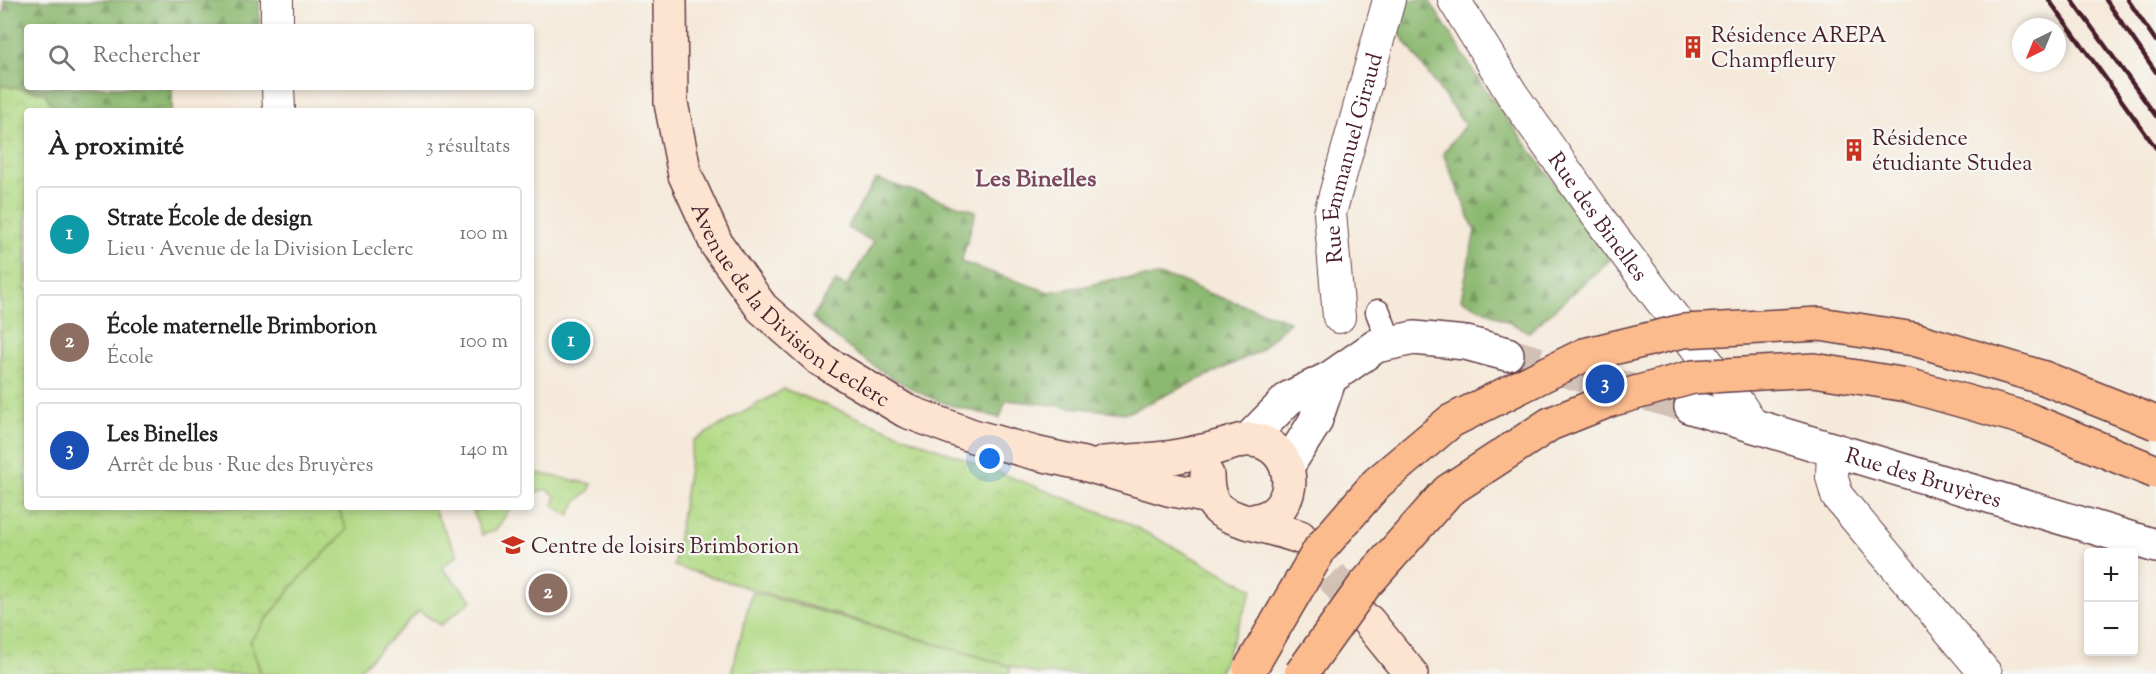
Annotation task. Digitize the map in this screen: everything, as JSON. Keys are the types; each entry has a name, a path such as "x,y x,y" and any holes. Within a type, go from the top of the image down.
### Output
{"highway":[{"path":"1250,669 1320,549 1377,483 1451,421 1584,355 1683,331 1820,324 1914,339 2044,378 2156,423"},
{"path":"1301,674 1364,586 1448,491 1550,424 1610,400 1693,377 1814,370 1907,385 2027,419 2156,472"}],"main road":[{"name":"Avenue de la Division Leclerc","path":"669,0 671,103 685,175 717,245 762,308 820,359 906,411 973,436 1084,464 1168,489 1210,497"},
{"path":"1259,441 1276,450 1288,479 1300,537 1234,519 1222,512 1210,497 1207,486 1207,474 1217,454 1237,442 1259,441"},
{"name":"Avenue de la Division Leclerc","path":"1084,464 1173,457 1237,442"},
{"path":"1368,621 1411,674"}],"street":[{"path":"277,0 278,24"},
{"name":"Rue Emmanuel Giraud","path":"1339,317 1330,213 1389,0"},
{"name":"Rue des Binelles","path":"1454,0 1512,93 1595,212 1752,424"},
{"path":"279,90 279,108"},
{"path":"1378,312 1390,343"},
{"path":"1237,442 1289,398 1330,378 1376,346 1414,338 1466,343 1507,354"},
{"path":"1288,479 1315,422 1330,378"},
{"name":"Rue des Bruyères","path":"1691,406 2156,546"},
{"path":"1833,449 1832,477 1837,496 1986,674"}],"green space":[{"path":"4,0 259,0 260,24 24,24 24,90 172,90 172,108 24,108 24,146 0,424 0,15 4,14"},
{"path":"1394,0 1429,0 1482,85 1611,259 1529,332 1461,299 1475,231 1443,153 1465,125 1389,19"},
{"path":"0,85 45,93 53,108 24,108 24,510 339,510 347,530 296,582 250,641 261,674 0,674"},
{"path":"876,179 976,211 961,262 1049,292 1114,279 1161,276 1179,280 1208,293 1290,321 1258,352 1127,413 1006,400 1000,418 950,405 913,389 877,368 812,318 836,281 846,287 874,242 847,228"},
{"path":"784,389 1124,521 1253,589 1219,674 1037,674 674,566 693,441"},
{"path":"534,473 592,484 589,491 576,502 569,516 553,505 556,496 546,489 534,493"},
{"path":"339,510 434,510 458,555 442,568 472,600 441,625 419,611 355,674 261,674 250,641 296,582 347,530"},
{"path":"509,510 496,530 482,535 473,512"},
{"path":"752,592 1011,665 1009,674 731,674"}],"tunnel":[{"path":"1507,354 1691,407"},
{"path":"1300,537 1368,621"}],"railway":[{"path":"2049,0 2156,148"},
{"path":"2072,0 2156,116"},
{"path":"2106,0 2156,72"},
{"path":"2128,0 2156,41"}],"place":[{"name":"Résidence AREPA Champfleury","path":"1693,47"},
{"name":"Résidence étudiante Studea","path":"1854,150"},
{"name":"Strate École de design","path":"571,341"},
{"name":"Les Binelles","path":"1605,384"},
{"name":"Centre de loisirs Brimborion","path":"513,545"},
{"name":"École maternelle Brimborion","path":"548,593"}],"district":[{"name":"Les Binelles","path":"1036,178"}]}
